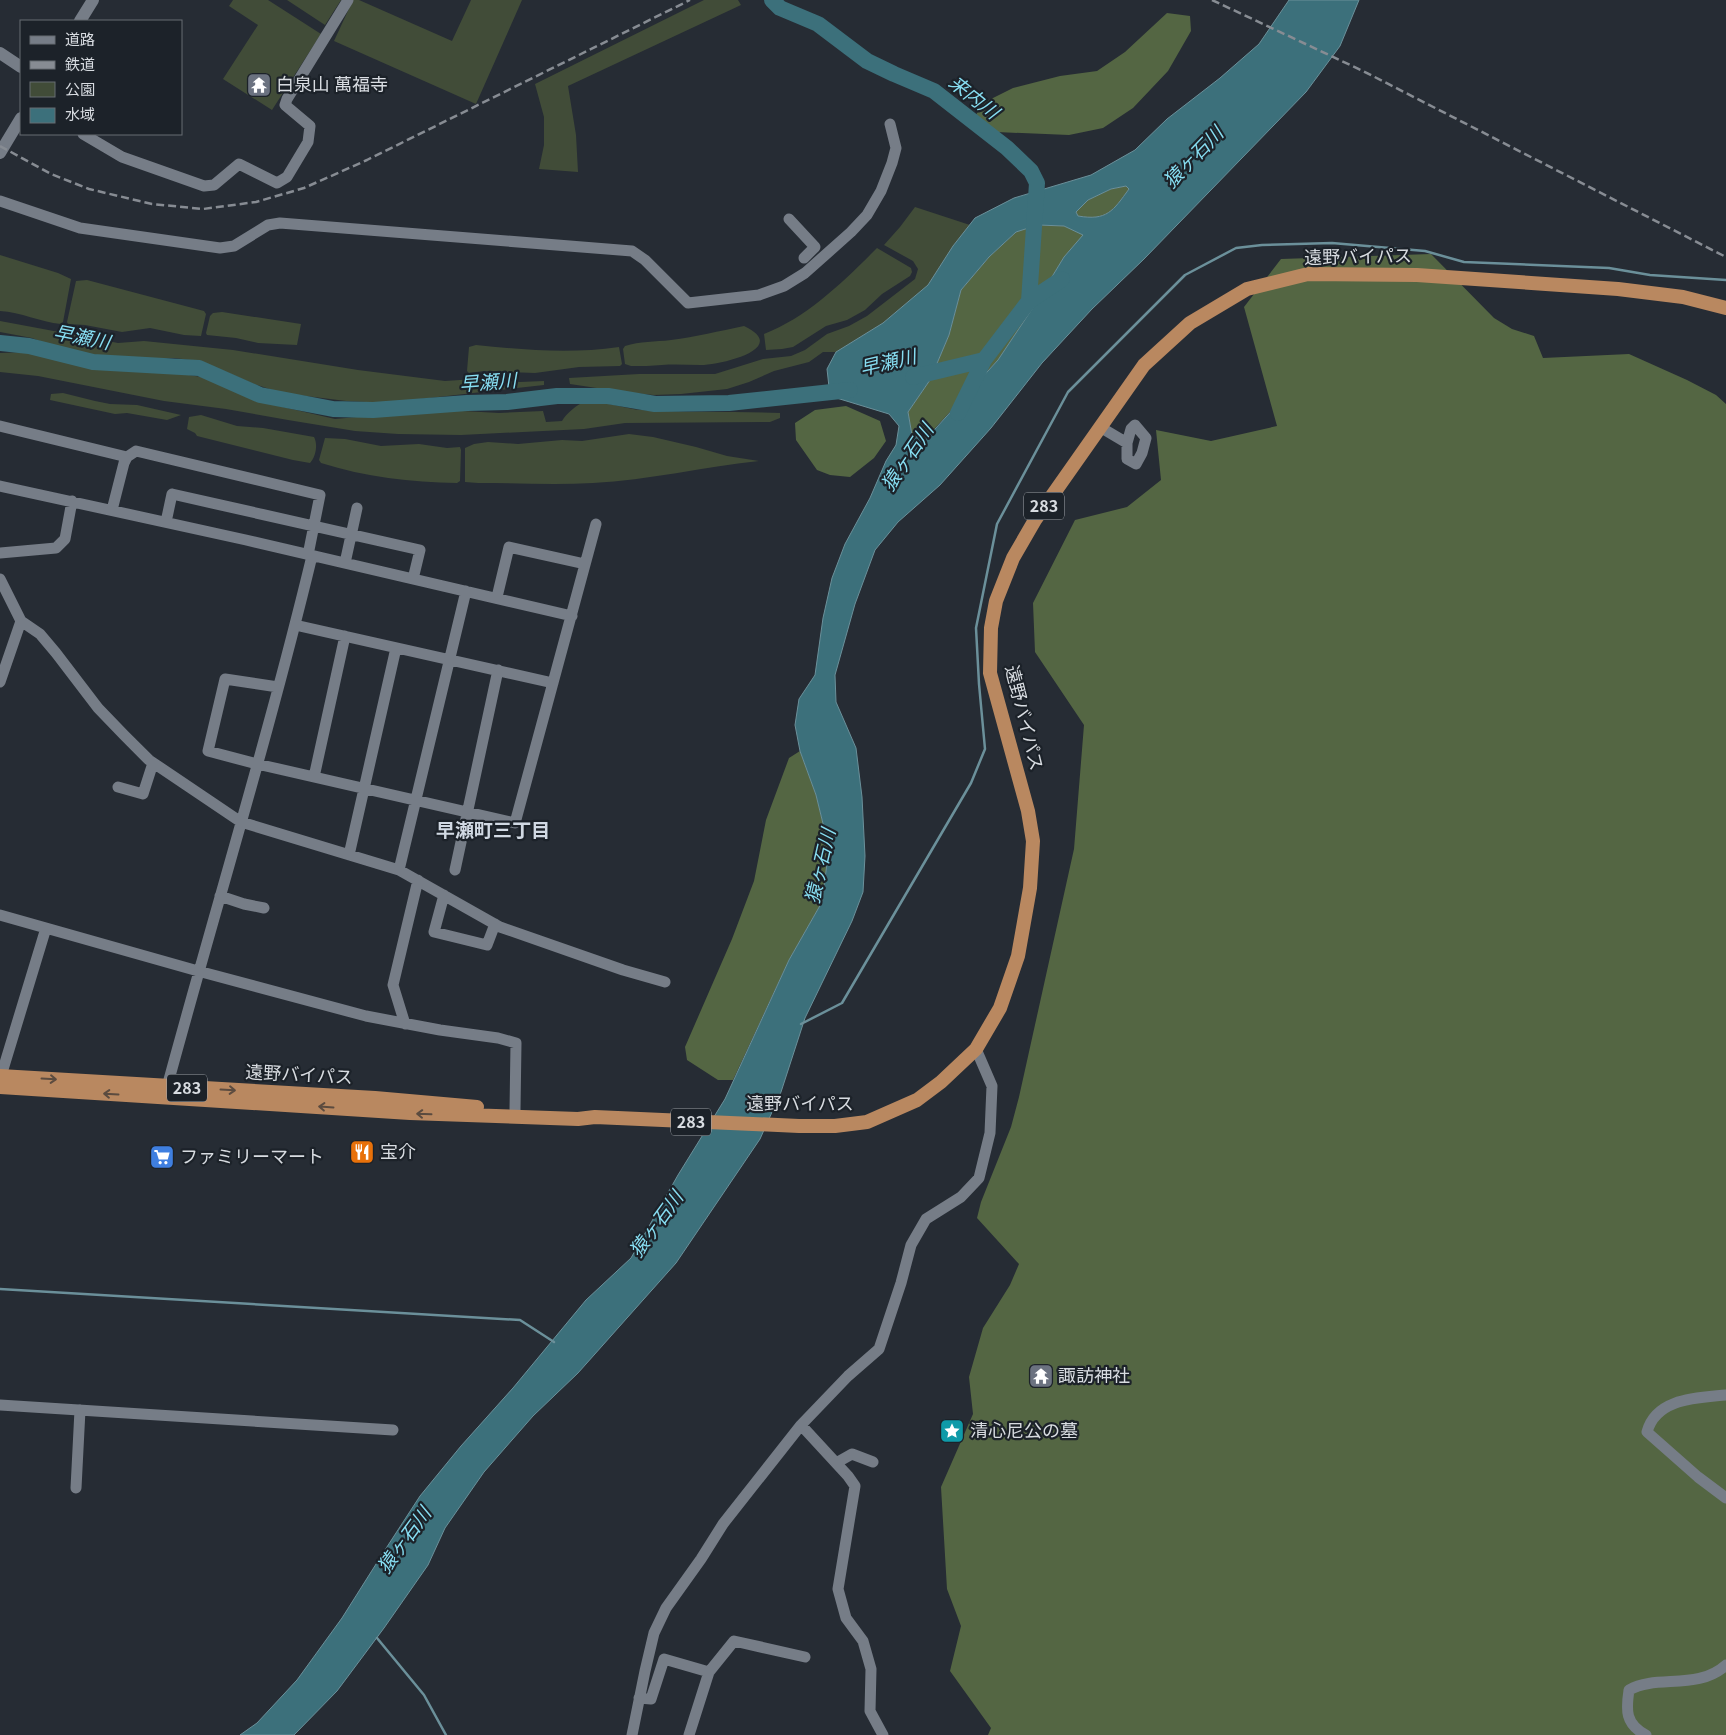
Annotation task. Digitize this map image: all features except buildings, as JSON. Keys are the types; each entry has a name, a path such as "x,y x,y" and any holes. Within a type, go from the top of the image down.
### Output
{"highway":[{"name":"遠野バイパス","path":"0,1080 375,1098 595,1118 787,1126 835,1126 867,1122 917,1100 941,1082 976,1049 1000,1008 1018,956 1030,888 1033,841 1028,811 990,673 991,628 996,601 1013,558 1035,520 1144,365 1190,324 1247,289 1308,274 1417,275 1618,289 1683,298 1726,308"},
{"name":"遠野バイパス","path":"0,1080 410,1113 595,1118"}],"street":[{"path":"81,20 93,0"},
{"path":"85,135 122,158 204,186 214,185 239,164 277,183 287,177 308,142 310,126 285,105 287,99 348,0"},
{"path":"0,53 20,66"},
{"path":"0,153 20,120"},
{"path":"0,201 80,228 220,248 234,246 268,225 280,223 632,251 645,260 688,303 759,295 784,286 805,273 867,215 881,191 896,148 890,124"},
{"path":"789,219 815,247 804,258"},
{"path":"0,426 127,457"},
{"path":"1100,427 1127,443"},
{"path":"112,510 124,463 127,457 136,451 320,495 310,555 295,625 198,972 168,1087"},
{"path":"0,486 497,597 572,616"},
{"path":"166,522 172,494 351,534 420,550 413,579"},
{"path":"0,553 56,548 65,539 72,501"},
{"path":"345,563 357,508"},
{"path":"278,687 225,679 208,751 515,823 596,524"},
{"path":"497,597 509,547 586,564"},
{"path":"0,579 22,621 40,634 98,708 153,763 241,822 399,870 494,924 623,970 665,982"},
{"path":"399,870 466,591"},
{"path":"0,682 2,668 22,621"},
{"path":"295,625 553,683"},
{"path":"314,777 344,636"},
{"path":"349,855 396,648"},
{"path":"455,870 498,670"},
{"path":"118,787 143,794 153,763"},
{"path":"406,1024 393,985 418,880"},
{"path":"444,895 434,932 487,945 494,924"},
{"path":"220,896 264,908"},
{"path":"0,915 198,972 366,1016 440,1030 498,1038 516,1043 515,1110"},
{"path":"0,1080 46,928"},
{"path":"632,1735 654,1632 666,1608 723,1524 801,1425 848,1376 880,1349 911,1245 926,1219 960,1197 979,1178 990,1133 992,1086 976,1049"},
{"path":"1726,1395 1694,1398 1665,1408 1650,1421 1647,1432 1698,1477 1726,1498"},
{"path":"0,1405 393,1430"},
{"path":"76,1488 80,1410"},
{"path":"801,1425 856,1486 838,1589 846,1618 863,1641 871,1669 870,1711 883,1735"},
{"path":"836,1462 852,1454 874,1462"},
{"path":"689,1735 709,1672 734,1641 805,1656"},
{"path":"640,1698 651,1699 664,1659 709,1672"},
{"path":"1646,1735 1633,1724 1627,1714 1629,1690 1638,1685 1680,1682 1705,1677 1718,1672 1726,1665"}],"green space":[{"path":"233,0 268,0 321,34 272,110 223,79 258,25 229,6"},
{"path":"287,0 341,0 325,25"},
{"path":"353,0 359,0 452,41 471,0 522,0 476,104 334,41"},
{"path":"704,0 738,0 741,5 568,86 576,135 578,172 539,169 544,145 544,117 535,84"},
{"path":"1167,13 1190,16 1191,31 1168,71 1133,108 1103,128 1069,135 997,132 976,115 983,103 1013,88 1060,76 1097,71 1125,52"},
{"path":"1126,186 1129,189 1108,213 1096,217 1078,216 1076,212 1088,200 1111,189"},
{"path":"915,207 970,225 953,246 928,285 883,323 836,352 823,352 809,362 774,371 727,389 654,395 570,384 569,378 639,374 715,374 763,359 791,356 805,350 827,334 849,326 867,316 915,279 918,269 913,261 884,245"},
{"path":"1038,225 1064,226 1084,235 1064,257 998,360 924,440 912,435 908,412 930,380 949,335 961,290 989,257 1016,232"},
{"path":"877,248 911,268 910,276 882,294 865,310 847,320 826,326 793,347 766,350 764,334 796,318 825,297"},
{"path":"1431,254 1494,318 1512,329 1534,336 1543,358 1629,354 1687,380 1716,395 1726,404 1726,1735 988,1735 991,1728 950,1671 961,1626 947,1589 941,1487 973,1414 969,1377 983,1328 1010,1285 1019,1264 977,1218 981,1202 1011,1127 1019,1097 1074,849 1084,725 1035,652 1033,603 1075,520 1127,507 1161,480 1156,430 1211,441 1277,426 1244,307 1281,259"},
{"path":"0,255 58,273 71,279 63,322 61,324 0,311"},
{"path":"87,280 204,311 206,314 201,336 184,335 150,328 122,332 85,325 68,324 76,281"},
{"path":"222,312 301,324 297,345 258,343 236,338 207,335 210,316 213,313"},
{"path":"0,321 118,343 144,341 233,350 358,370 445,381 490,378 520,382 544,381 544,385 386,403 346,401 282,393 197,361 175,358 113,360 69,352 32,338 0,332"},
{"path":"744,326 756,334 760,341 756,348 748,354 736,358 701,365 631,366 625,364 623,349 631,344 671,340"},
{"path":"476,345 565,351 619,347 622,364 620,366 579,367 535,373 484,371 469,373 467,371 469,347"},
{"path":"28,352 88,366 125,371 171,372 207,378 257,401 335,419 422,411 499,413 543,411 546,422 562,421 569,412 585,402 607,403 642,410 780,413 780,418 770,422 625,423 584,429 461,435 355,431 226,409 164,401 38,376 0,372 0,353"},
{"path":"63,393 110,404 137,405 181,415 167,420 127,413 115,414 50,400 51,394"},
{"path":"846,406 880,421 886,441 874,458 850,477 830,475 817,470 796,440 795,423 815,410"},
{"path":"201,415 237,426 263,428 314,437 316,443 315,454 310,463 197,436 187,429 189,417"},
{"path":"629,434 653,437 727,456 759,461 635,479 593,483 465,482 465,448 474,444 488,442 518,444 562,440 582,441"},
{"path":"325,438 345,439 381,446 419,444 447,448 460,447 460,481 457,483 388,478 354,472 321,463 319,460"},
{"path":"800,751 816,795 829,848 822,902 789,960 733,1080 718,1080 687,1060 685,1047 732,939 754,881 766,820 789,758"}],"water":[{"path":"1289,0 1359,0 1340,46 1306,92 1144,259 1092,309 1042,363 991,428 940,485 898,522 875,550 855,604 835,675 836,702 856,748 862,797 865,856 863,892 852,921 805,1018 781,1092 760,1139 676,1263 578,1373 533,1416 484,1472 445,1528 428,1565 337,1691 294,1735 240,1735 257,1723 297,1680 342,1618 420,1496 586,1300 631,1258 678,1175 725,1099 789,960 822,902 829,848 816,795 800,751 795,725 799,699 815,675 823,618 832,578 845,544 870,498 886,461 896,445 899,426 889,414 830,396 827,369 836,352 883,323 928,285 953,246 975,218 1014,198 1091,175 1135,150 1167,119 1220,78 1259,44","holes":["1126,186 1129,189 1108,213 1096,217 1078,216 1076,212 1088,200 1111,189","1038,225 1064,226 1083,235 1064,257 998,360 925,440 912,435 908,412 930,380 949,335 961,290 989,257 1016,232"]}],"waterway":[{"name":"来内川","path":"772,0 780,8 818,24 867,61 934,91 1007,148 1031,171 1037,183 1029,301"},
{"path":"801,1024 842,1003 971,783 985,749 976,628 997,524 1068,392 1185,275 1236,248 1262,245 1332,243 1425,251 1464,262 1609,268 1650,275 1726,280"},
{"name":"猿ヶ石川","path":"958,413 984,360 1029,301 1062,279"},
{"name":"早瀬川","path":"0,343 29,346 93,362 199,368 260,395 333,409 373,410 507,402 557,396 608,396 655,404 729,403 850,390"},
{"name":"早瀬川","path":"913,377 984,360"},
{"path":"0,1289 520,1320 554,1342"},
{"path":"377,1638 424,1695 446,1735"}],"railway":[{"path":"0,146 51,174 89,189 152,204 203,209 256,202 304,188 367,160 690,0"},
{"path":"1212,0 1363,71 1726,257"}],"place":[{"name":"白泉山 萬福寺","path":"259,85"},
{"name":"宝介","path":"362,1152"},
{"name":"ファミリーマート","path":"162,1157"},
{"name":"諏訪神社","path":"1041,1376"},
{"name":"清心尼公の墓","path":"952,1431"}],"district":[{"name":"早瀬町三丁目","path":"493,830"}]}
